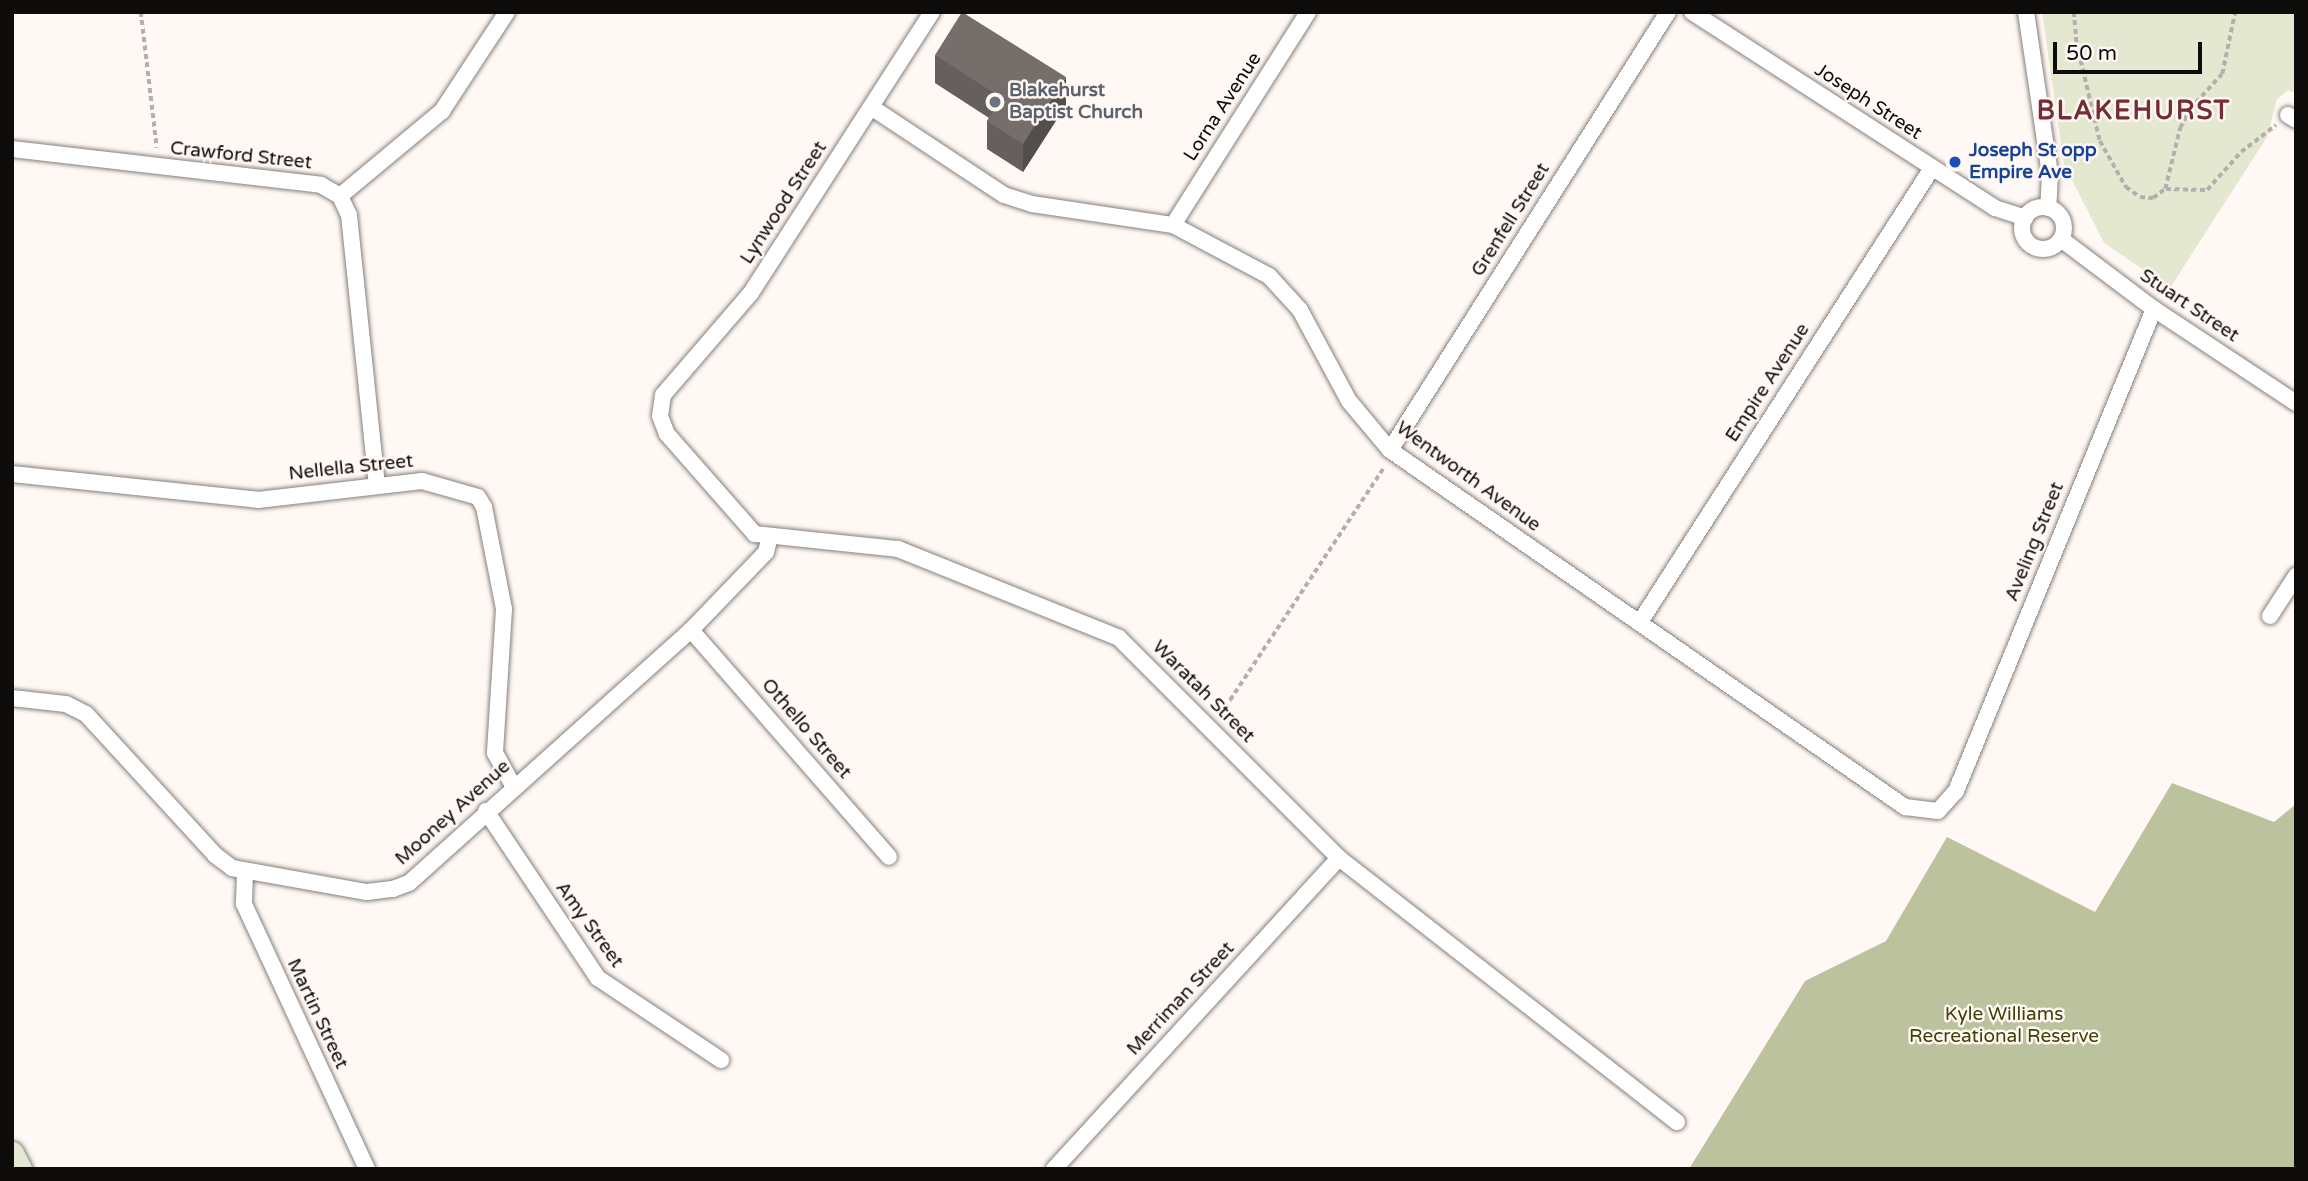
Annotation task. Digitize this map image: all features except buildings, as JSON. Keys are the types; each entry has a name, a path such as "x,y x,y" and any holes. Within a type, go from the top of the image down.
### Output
{"street":[{"path":"377,484 349,215 340,196 442,111 507,12"},
{"name":"Lynwood Street","path":"659,406 668,389 750,294 932,12"},
{"name":"Lorna Avenue","path":"1173,225 1308,12"},
{"name":"Grenfell Street","path":"1390,450 1668,12"},
{"name":"Joseph Street","path":"1692,12 1995,208 2025,218"},
{"path":"2026,12 2050,174 2048,208"},
{"name":"Wentworth Avenue","path":"871,107 1004,195 1032,204 1173,225 1242,259 1287,293 1349,401 1390,450 1905,807 1938,811 1956,791"},
{"name":"Crawford Street","path":"12,149 321,185 340,196"},
{"name":"Empire Avenue","path":"1640,622 1932,168"},
{"path":"2048,208 2063,220 2061,239 2050,248 2036,247 2023,232 2025,218 2035,209 2048,208"},
{"name":"Stuart Street","path":"2061,239 2154,309 2296,403"},
{"name":"Aveling Street","path":"1956,791 2154,309"},
{"name":"Waratah Street","path":"659,406 667,435 733,514 755,534 898,549 1112,634 1339,858 1677,1122"},
{"name":"Nellella Street","path":"12,474 258,500 377,484 422,481 460,489 482,501 504,610 495,753 514,787"},
{"name":"Mooney Avenue","path":"12,698 65,704 86,714 215,855 244,873 367,892 393,889 409,883 486,811 691,630 766,552 770,536"},
{"path":"2270,616 2296,576"},
{"name":"Othello Street","path":"691,630 889,856"},
{"name":"Amy Street","path":"486,811 598,978 721,1060"},
{"name":"Merriman Street","path":"1054,1169 1339,858"},
{"name":"Martin Street","path":"244,873 244,904 367,1169"},
{"path":"12,1153 20,1169"}],"path":[{"path":"141,12 159,168"},
{"path":"2074,12 2077,44 2100,141 2126,187 2140,197 2153,198 2165,189 2207,190 2241,152 2292,118"},
{"path":"2165,189 2180,128 2190,109 2222,74 2235,12"},
{"path":"1203,721 1230,700 1385,467 1390,450"}],"green space":[{"path":"2042,12 2296,12 2296,93 2288,90 2277,99 2267,137 2170,288 2104,243 2064,164"},
{"name":"Kyle Williams Recreational Reserve","path":"2172,783 2274,822 2296,804 2296,1169 1689,1169 1805,981 1886,941 1947,837 2095,912"}],"place":[{"name":"Blakehurst Baptist Church","path":"995,102"},
{"name":"Joseph St opp Empire Ave","path":"1955,162"}],"district":[{"name":"BLAKEHURST","path":"2134,111"}]}
